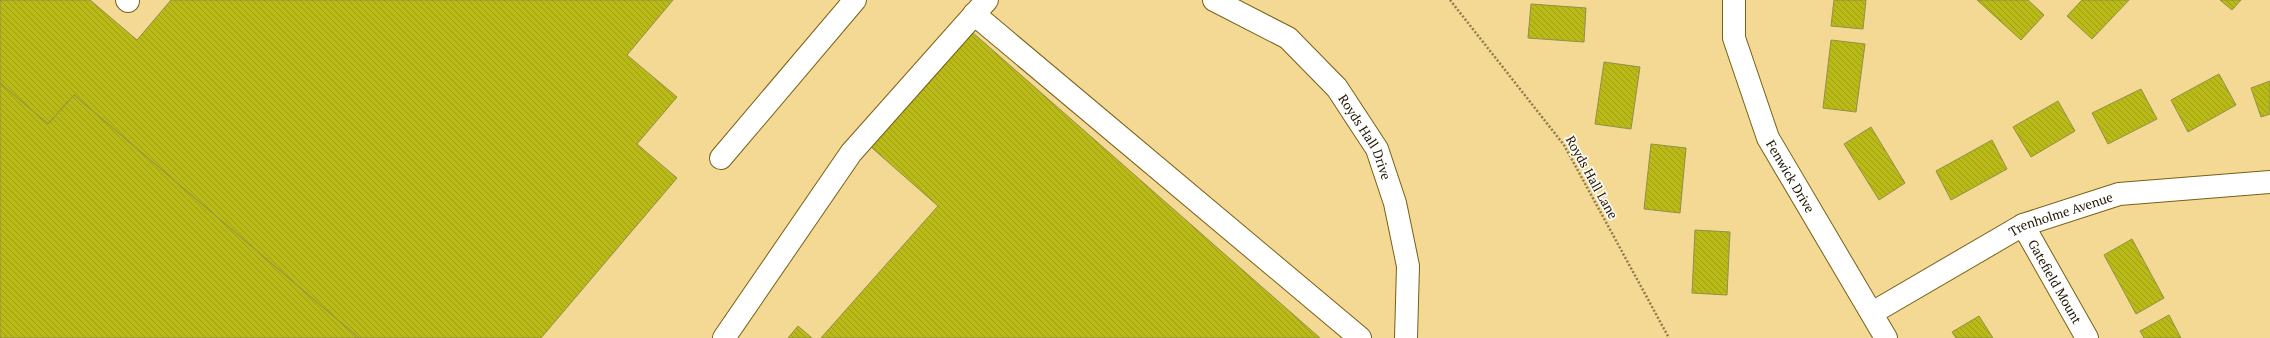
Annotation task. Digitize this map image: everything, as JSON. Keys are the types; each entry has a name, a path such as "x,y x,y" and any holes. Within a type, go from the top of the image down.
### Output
{"street":[{"path":"721,158 855,0"},
{"name":"Royds Hall Drive","path":"1214,0 1288,38 1337,88 1378,149 1395,203 1408,266 1406,338"},
{"name":"Fenwick Drive","path":"1734,0 1734,38 1768,138 1886,338"},
{"path":"724,338 851,153 980,7 1360,338"},
{"name":"Trenholme Avenue","path":"1872,313 2023,225 2119,194 2270,182"},
{"name":"Gatefield Mount","path":"2023,225 2087,338"}],"path":[{"name":"Royds Hall Lane","path":"1450,0 1564,145 1669,338"}],"building":[{"path":"0,0 90,0 137,40 171,0 673,0 627,55 677,97 637,144 677,178 541,338 359,338 74,95 48,124 0,83"},
{"path":"1834,0 1866,0 1863,29 1831,26"},
{"path":"1977,0 2028,0 2044,15 2021,40"},
{"path":"2082,0 2129,0 2092,39 2067,16"},
{"path":"2220,0 2241,0 2232,10"},
{"path":"1531,4 1586,8 1584,42 1528,38"},
{"path":"972,32 1320,338 821,338 938,206 871,147"},
{"path":"1831,40 1865,44 1856,112 1823,108"},
{"path":"1604,62 1640,67 1631,129 1595,124"},
{"path":"2219,74 2236,105 2188,132 2171,100"},
{"path":"2270,81 2270,114 2261,117 2251,88"},
{"path":"0,83 48,124 74,95 359,338 0,338"},
{"path":"2141,89 2157,119 2108,144 2092,113"},
{"path":"2058,101 2075,131 2031,157 2013,127"},
{"path":"1871,127 1905,183 1879,200 1844,144"},
{"path":"1992,140 2007,169 1951,200 1936,171"},
{"path":"1651,144 1686,148 1680,213 1644,209"},
{"path":"1695,230 1730,232 1727,295 1692,293"},
{"path":"2132,239 2164,298 2136,314 2104,255"},
{"path":"2169,315 2181,338 2144,338 2140,331"},
{"path":"1979,316 1993,338 1956,338 1952,332"},
{"path":"798,326 812,338 788,338"}]}
